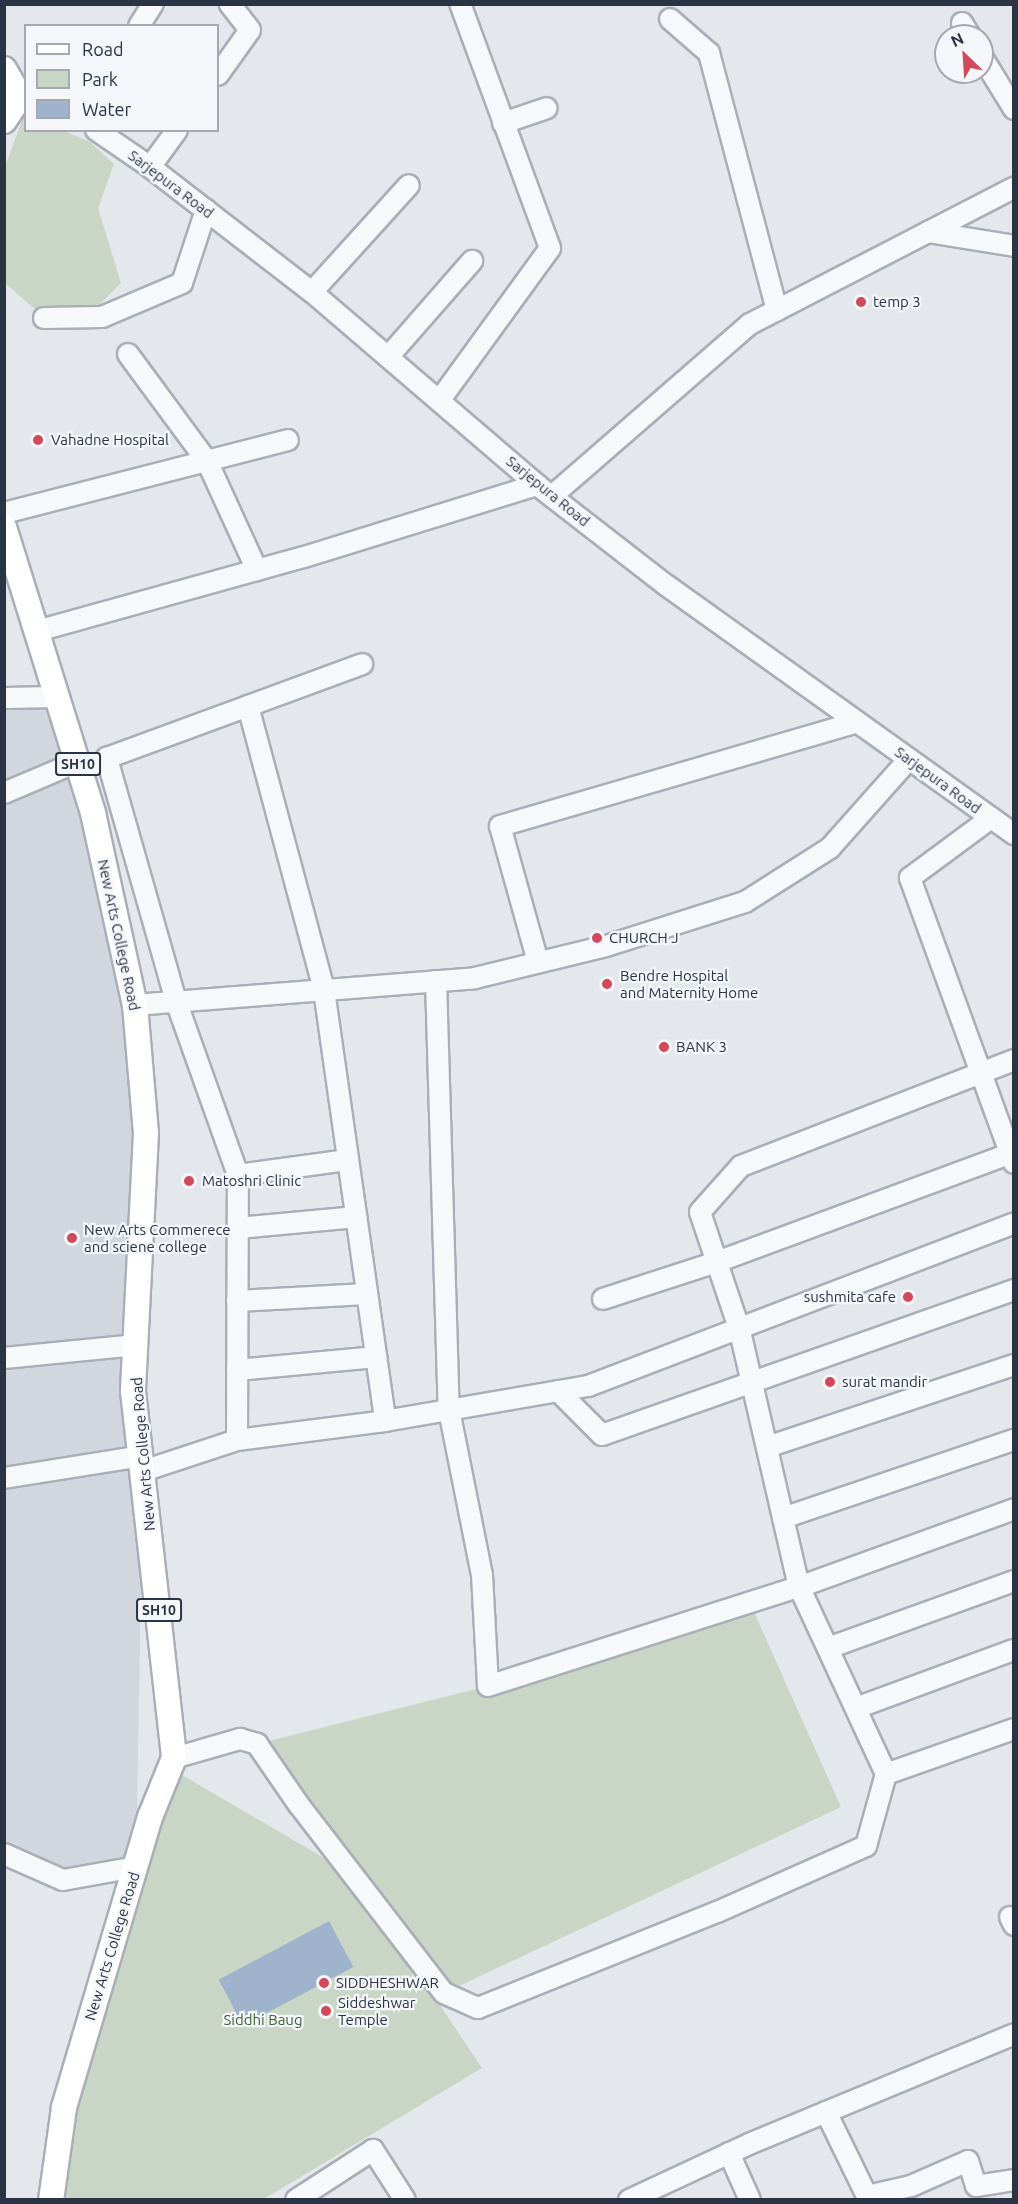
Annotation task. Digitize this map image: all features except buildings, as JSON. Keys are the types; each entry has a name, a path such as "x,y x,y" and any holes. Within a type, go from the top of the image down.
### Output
{"main road":[{"path":"4,121 14,106 15,84"},
{"name":"New Arts College Road","path":"4,527 93,813 135,1005 146,1133 133,1391 174,1758 136,1867 64,2108 51,2199"}],"street":[{"path":"140,24 153,4"},
{"path":"219,74 250,30 230,4"},
{"path":"439,401 550,248 460,4"},
{"path":"670,20 710,53 777,310"},
{"path":"994,76 1014,109"},
{"path":"503,123 547,108"},
{"name":"Sarjepura Road","path":"99,132 150,167 312,292 545,491 666,585 1012,832"},
{"path":"150,167 176,132"},
{"path":"312,292 409,185"},
{"path":"37,631 545,491 750,324 1014,188"},
{"path":"44,318 102,317 182,283 206,210"},
{"path":"928,232 1014,246"},
{"path":"388,357 471,261"},
{"path":"128,354 207,461 257,570"},
{"path":"4,513 288,440"},
{"path":"237,1440 238,1174 176,1001 107,758 362,664"},
{"path":"4,698 57,697"},
{"path":"248,706 324,990 385,1421"},
{"path":"538,962 500,826 857,722"},
{"path":"135,1005 475,978 745,902 830,848 909,759"},
{"path":"4,793 77,762"},
{"path":"603,1299 717,1262 1012,1156 979,1074 910,878 991,818"},
{"path":"436,981 449,1410 482,1575 488,1686 799,1587 1014,1509"},
{"path":"174,1758 240,1739 256,1744 299,1805 444,1993 478,2008 717,1912 866,1846 886,1774 799,1587 739,1328 700,1212 741,1166 1014,1060"},
{"path":"238,1174 348,1160"},
{"path":"238,1228 356,1217"},
{"path":"4,1478 142,1463 237,1440 385,1421 588,1386 1014,1223"},
{"path":"558,1391 602,1435 1014,1290"},
{"path":"237,1301 367,1294"},
{"path":"4,1358 136,1345"},
{"path":"237,1370 376,1357"},
{"path":"767,1447 1014,1365"},
{"path":"783,1518 1014,1440"},
{"path":"828,1648 1014,1581"},
{"path":"856,1708 1014,1650"},
{"path":"886,1774 1014,1729"},
{"path":"4,1854 63,1880 136,1867"},
{"path":"629,2199 826,2112 1014,2034"},
{"path":"826,2112 867,2196 915,2193 968,2161 976,2186 1014,2180"},
{"path":"296,2199 373,2150 405,2199"},
{"path":"729,2154 750,2199"}],"shaded area":[{"name":"New Arts Commerece and sciene college","path":"57,697 135,1005 143,1471 136,1867 63,1880 5,1854 4,698"}],"green space":[{"path":"24,116 24,132 66,132 90,142 114,164 98,208 121,283 98,306 36,310 5,283 4,169"},
{"path":"750,1603 841,1807 444,1993 257,1744 488,1686"},
{"name":"Siddhi Baug","path":"170,1768 353,1875 482,2068 264,2199 65,2200 80,2089 98,2038"}],"water":[{"path":"329,1921 353,1967 243,2026 219,1980"}],"place":[{"name":"temp 3","path":"861,302"},
{"name":"Vahadne Hospital","path":"38,440"},
{"name":"CHURCH J","path":"597,938"},
{"name":"Bendre Hospital and Maternity Home","path":"607,984"},
{"name":"BANK 3","path":"664,1047"},
{"name":"Matoshri Clinic","path":"189,1181"},
{"name":"New Arts Commerece and sciene college","path":"72,1238"},
{"name":"sushmita cafe","path":"908,1297"},
{"name":"surat mandir","path":"830,1382"},
{"name":"SIDDHESHWAR","path":"324,1983"},
{"name":"Siddeshwar Temple","path":"326,2011"}]}
